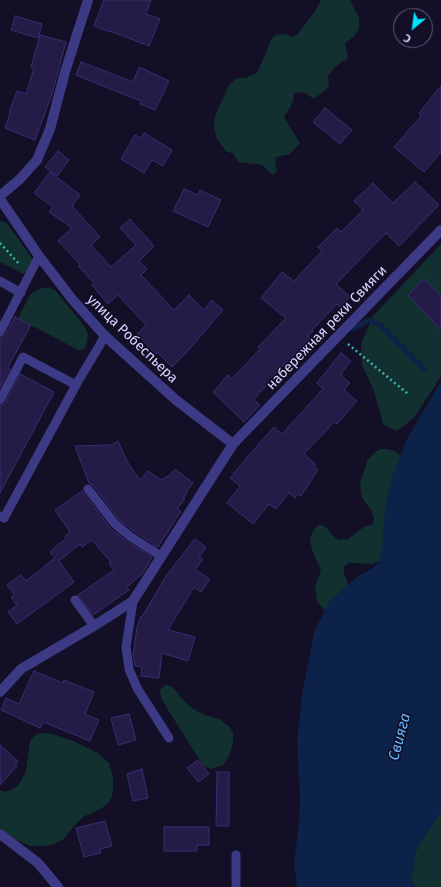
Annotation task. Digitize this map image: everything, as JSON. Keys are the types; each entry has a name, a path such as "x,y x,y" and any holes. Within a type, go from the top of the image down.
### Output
{"street":[{"path":"0,196 20,179 37,160 50,129 65,72 88,0"},
{"name":"улица Робеспьера","path":"0,199 39,256 72,299 105,336 176,400 234,444"},
{"name":"набережная реки Свияги","path":"133,601 234,444 441,230"},
{"path":"0,692 21,669 133,601"},
{"path":"0,834 38,863 58,887"}],"lane":[{"path":"0,332 39,256"},
{"path":"0,281 21,292"},
{"path":"0,516 4,518 76,385 105,336"},
{"path":"0,400 23,357 76,385"},
{"path":"88,488 115,524 131,537 161,556"},
{"path":"75,600 94,626"},
{"path":"133,601 126,647 129,670 137,688 170,738"},
{"path":"236,855 236,887"}],"path":[{"path":"0,243 20,266"},
{"path":"339,336 408,394"}],"green space":[{"path":"321,0 350,0 359,18 359,27 355,36 345,43 348,58 335,67 328,76 329,87 314,99 304,92 294,93 293,102 284,117 300,143 290,154 276,157 275,164 277,171 273,175 262,165 238,162 234,154 226,151 217,139 214,127 215,116 229,85 236,78 245,78 257,73 272,38 276,35 286,34 292,37 298,34"},
{"path":"0,221 5,222 8,225 32,258 33,262 27,272 21,273 0,262"},
{"path":"441,244 441,376 414,418 397,431 383,424 374,391 362,365 361,344 373,316"},
{"path":"42,288 50,288 55,290 84,326 88,334 86,347 83,350 78,350 18,318 30,295"},
{"path":"380,449 388,449 400,455 403,465 391,524 379,561 373,564 348,563 344,567 344,574 348,587 327,611 317,602 315,587 321,570 312,550 310,538 314,529 319,525 324,526 339,540 348,539 365,526 372,525 374,520 371,510 362,498 360,484 367,461"},
{"path":"167,685 172,687 193,709 205,715 219,719 230,727 233,733 233,744 229,756 223,765 211,769 203,765 161,697 161,689"},
{"path":"40,733 52,734 73,741 98,753 109,763 113,778 113,787 112,796 108,803 102,808 83,817 64,839 48,846 30,846 16,840 0,828 0,790 6,792 19,785 26,771 30,741 34,736"},
{"path":"441,812 441,887 415,887 411,881 416,851"}],"water":[{"name":"Свияга","path":"441,381 441,812 416,851 411,880 415,887 297,887 294,863 299,822 300,797 297,740 303,689 314,632 329,602 346,586 378,563 382,552 385,507 392,477 407,439"}],"building":[{"path":"104,0 151,0 146,14 160,19 149,46 94,26"},
{"path":"15,16 42,24 38,38 11,30"},
{"path":"40,35 66,42 52,94 35,140 5,128 17,91 26,94 34,68 31,67"},
{"path":"81,62 133,82 139,67 169,81 155,110 140,104 141,101 76,75"},
{"path":"441,86 441,152 424,172 394,147 421,116 419,113"},
{"path":"325,108 352,130 340,144 313,122"},
{"path":"144,133 172,150 163,166 152,160 144,173 121,159 135,135 141,138"},
{"path":"58,151 69,160 57,176 45,167"},
{"path":"50,172 80,195 72,206 100,237 91,245 111,267 136,245 120,228 130,219 154,246 139,261 147,269 141,275 174,310 189,295 204,310 212,300 223,310 172,367 157,352 156,354 137,334 146,325 118,295 108,304 92,285 94,283 78,266 80,264 58,241 72,228 49,212 53,207 34,193"},
{"path":"415,182 439,205 399,246 386,233 336,284 350,297 340,307 337,304 312,330 313,331 308,336 310,338 277,372 278,373 254,399 260,405 244,422 213,392 228,375 232,379 260,349 258,347 286,318 261,298 282,272 294,281 322,251 318,247 337,228 341,232 363,210 354,201 373,183 393,203"},
{"path":"184,189 198,195 200,190 221,200 208,227 173,211"},
{"path":"424,279 441,296 441,330 408,295"},
{"path":"15,317 31,325 8,367 10,369 0,387 0,338 5,335"},
{"path":"341,353 351,361 341,374 341,376 350,383 344,390 357,401 337,424 334,422 304,454 316,465 314,467 318,470 301,496 298,494 295,498 289,493 276,509 269,504 253,524 227,503 240,486 230,478 274,427 282,434 323,389 317,383"},
{"path":"20,374 54,392 0,493 0,406 5,403"},
{"path":"118,441 128,463 140,480 148,471 161,480 170,475 175,469 193,483 183,498 185,499 177,509 181,511 158,547 119,520 93,485 89,483 75,446 111,445"},
{"path":"82,491 111,529 152,557 142,574 126,588 129,590 93,615 78,595 114,570 109,564 111,562 92,540 82,547 80,544 59,561 74,582 17,624 8,612 17,605 11,597 14,594 7,585 21,575 26,581 55,558 50,552 66,538 65,536 70,532 55,510"},
{"path":"195,539 206,547 199,557 203,559 195,570 210,579 201,592 194,587 168,630 195,637 188,661 162,653 159,678 141,676 142,667 135,666 133,655 137,627 141,616 142,617 166,576"},
{"path":"34,671 63,683 64,680 94,692 85,714 99,720 90,741 43,722 40,728 1,710 6,698 19,704"},
{"path":"129,714 136,740 118,745 111,718"},
{"path":"0,745 18,761 15,765 17,766 0,785"},
{"path":"198,760 209,774 198,782 187,768"},
{"path":"142,769 148,798 133,801 127,774"},
{"path":"217,772 229,772 229,826 216,826"},
{"path":"105,821 112,846 100,849 101,853 84,857 76,828"},
{"path":"164,827 209,827 209,845 197,845 197,851 164,851"}],"waterway":[{"path":"353,329 369,320 379,324 424,369"}]}
